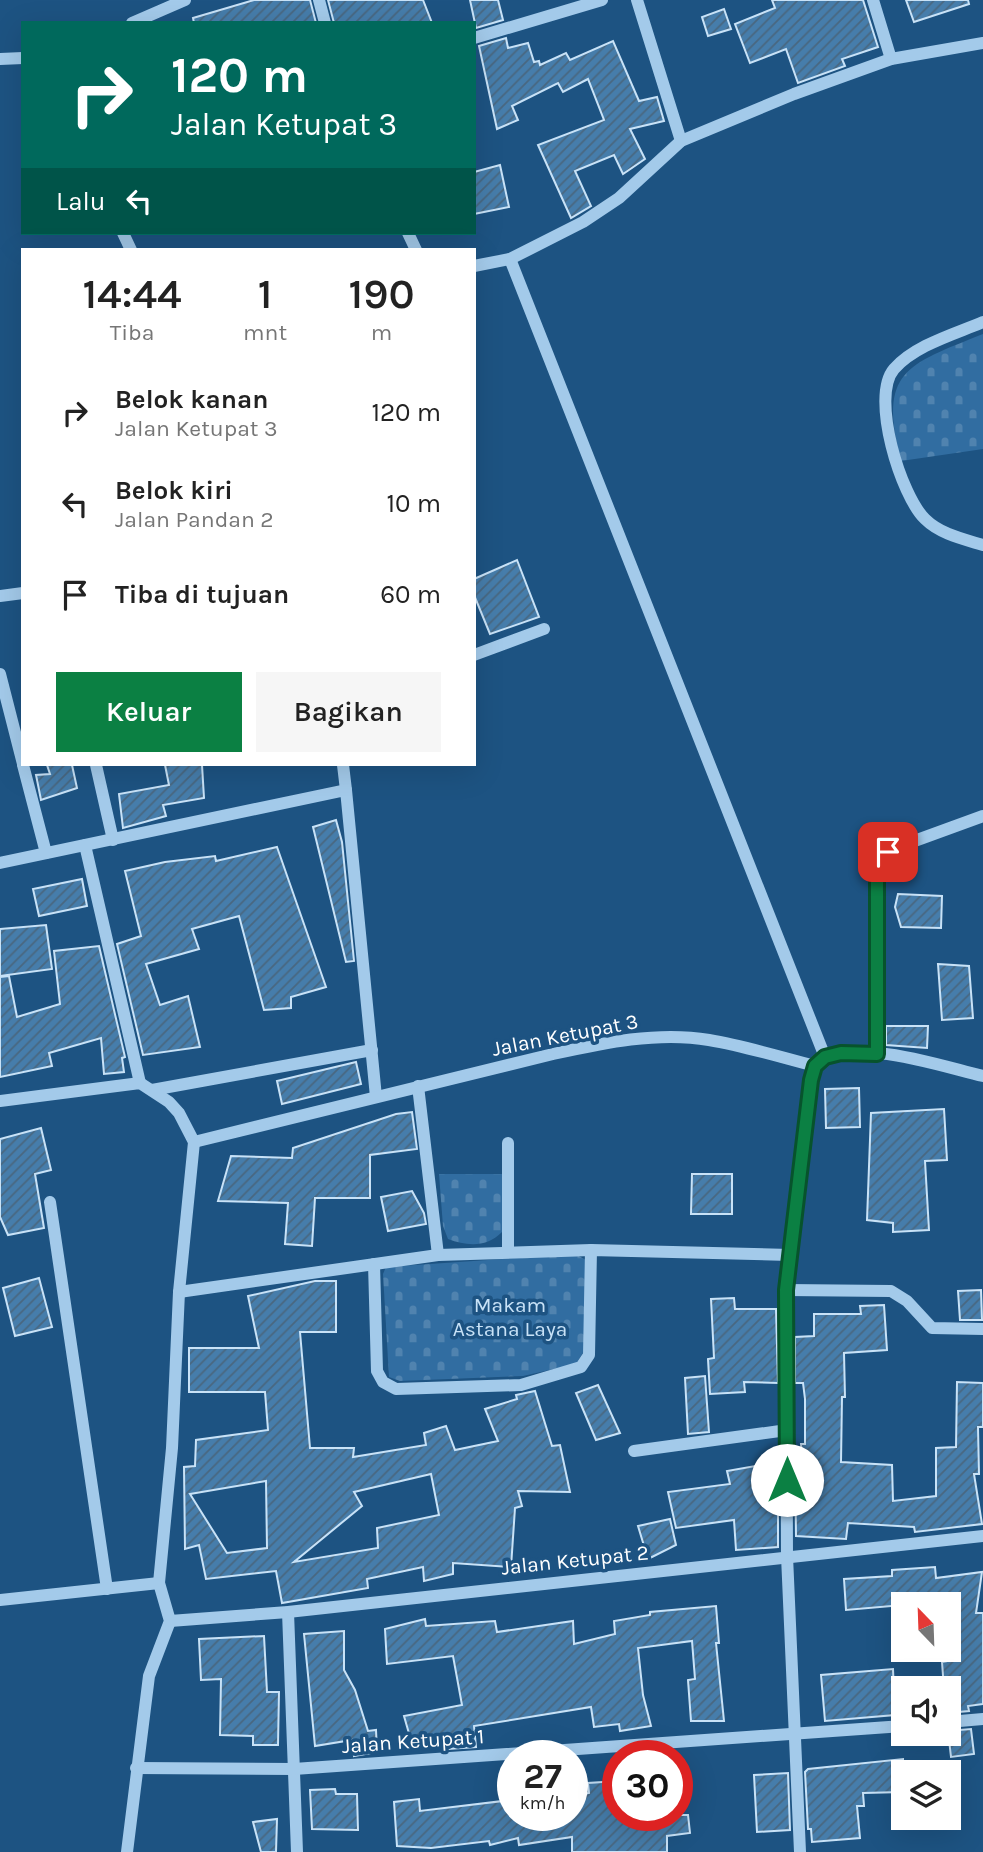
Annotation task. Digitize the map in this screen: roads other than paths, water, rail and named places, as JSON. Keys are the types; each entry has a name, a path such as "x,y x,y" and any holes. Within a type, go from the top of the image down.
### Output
{"street":[{"path":"137,21 185,0"},
{"path":"319,0 325,21"},
{"path":"476,37 602,0"},
{"path":"637,0 681,141"},
{"path":"873,0 891,59"},
{"path":"476,266 510,259 592,216 619,198 681,141 793,94 891,59 983,43"},
{"path":"0,59 21,58"},
{"path":"510,259 820,1062 806,1104 786,1290 787,1556 792,1735 800,1852"},
{"path":"983,322 905,358 892,371 886,387 891,444 913,504 925,519 940,530 983,545"},
{"path":"0,596 21,593"},
{"path":"476,654 544,629"},
{"path":"0,674 21,756"},
{"path":"24,766 46,853"},
{"path":"96,766 113,840"},
{"path":"343,766 376,1097"},
{"path":"0,863 346,790"},
{"path":"877,1054 877,874 881,862 898,847 983,816"},
{"path":"85,845 139,1083"},
{"name":"Jalan Ketupat 3","path":"194,1142 601,1044 660,1037 707,1040 820,1062 841,1053 877,1054 983,1076"},
{"path":"152,1090 372,1050"},
{"path":"0,1101 139,1083 152,1090 179,1113 194,1142 179,1292 172,1448 159,1583 170,1621 149,1676 135,1768 127,1852"},
{"path":"418,1086 438,1255"},
{"path":"508,1143 508,1252"},
{"path":"50,1202 107,1589"},
{"path":"179,1292 438,1255 591,1250 790,1255"},
{"path":"374,1264 377,1371 387,1386 396,1389 521,1385 581,1367 586,1362 589,1355 591,1250"},
{"path":"786,1290 891,1291 907,1301 932,1328 983,1329"},
{"path":"634,1451 787,1430"},
{"name":"Jalan Ketupat 2","path":"170,1621 288,1612 983,1536"},
{"path":"0,1600 159,1583"},
{"path":"288,1612 297,1852"},
{"path":"961,1721 983,1719"},
{"name":"Jalan Ketupat 1","path":"135,1768 295,1769 891,1727"}],"park label":[{"name":"Makam Astana Laya","path":"510,1317"}]}
